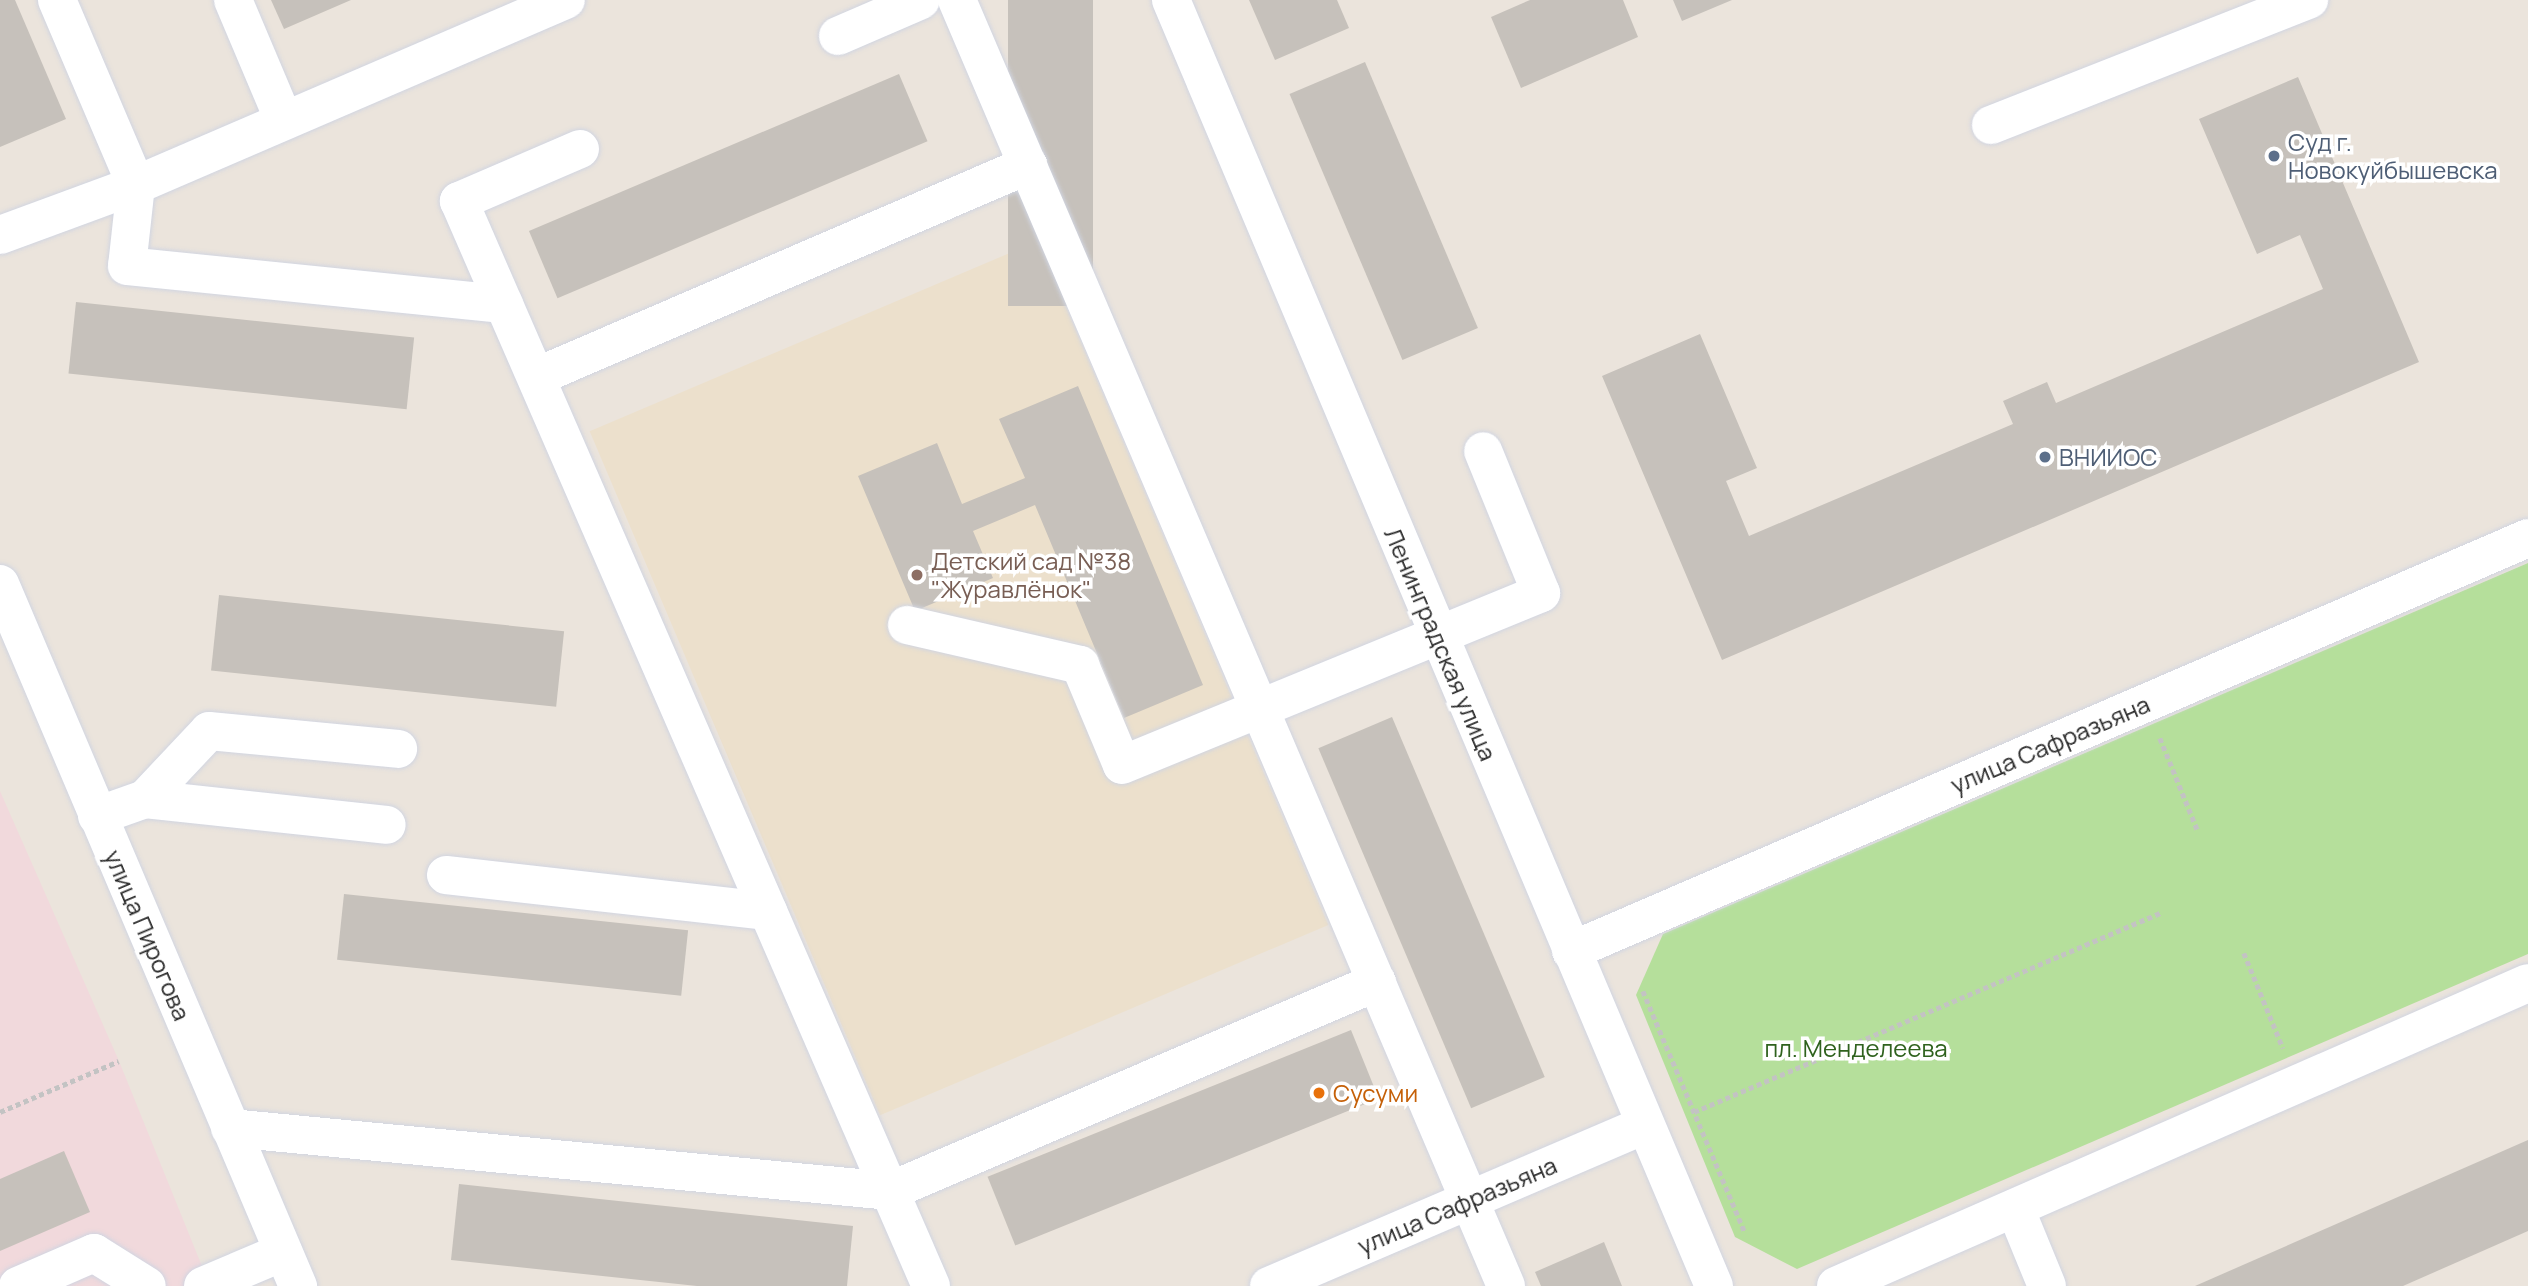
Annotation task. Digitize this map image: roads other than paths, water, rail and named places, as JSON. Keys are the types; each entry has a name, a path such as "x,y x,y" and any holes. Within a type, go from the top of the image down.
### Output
{"street":[{"path":"57,0 136,185 127,266 504,304"},
{"path":"233,0 284,121"},
{"path":"838,36 921,0"},
{"path":"957,0 1506,1286"},
{"name":"Ленинградская улица","path":"1171,0 1437,636 1714,1286"},
{"path":"1991,125 2309,0"},
{"path":"0,235 136,185 553,3"},
{"path":"580,149 459,201 931,1286"},
{"path":"536,377 1028,165"},
{"path":"907,625 1080,665 1122,765 1541,593 1483,451"},
{"name":"улица Сафразьяна","path":"1571,951 2528,538"},
{"name":"улица Пирогова","path":"0,584 298,1286"},
{"path":"145,799 209,731 398,749"},
{"path":"97,816 145,799 387,825"},
{"path":"446,875 768,911"},
{"path":"230,1128 890,1191 1377,982"},
{"path":"1836,1286 2528,983"},
{"name":"улица Сафразьяна","path":"1269,1286 1645,1125"},
{"path":"2015,1208 2047,1286"},
{"path":"203,1286 283,1252"},
{"path":"19,1286 94,1253 147,1286"}],"place":[{"name":"Суд г. Новокуйбышевска","path":"2274,156"},
{"name":"ВНИИОС","path":"2045,457"},
{"name":"Детский сад №38 \"Журавлёнок\"","path":"917,575"},
{"name":"Сусуми","path":"1319,1093"}],"park label":[{"name":"пл. Менделеева","path":"1856,1048"}]}
